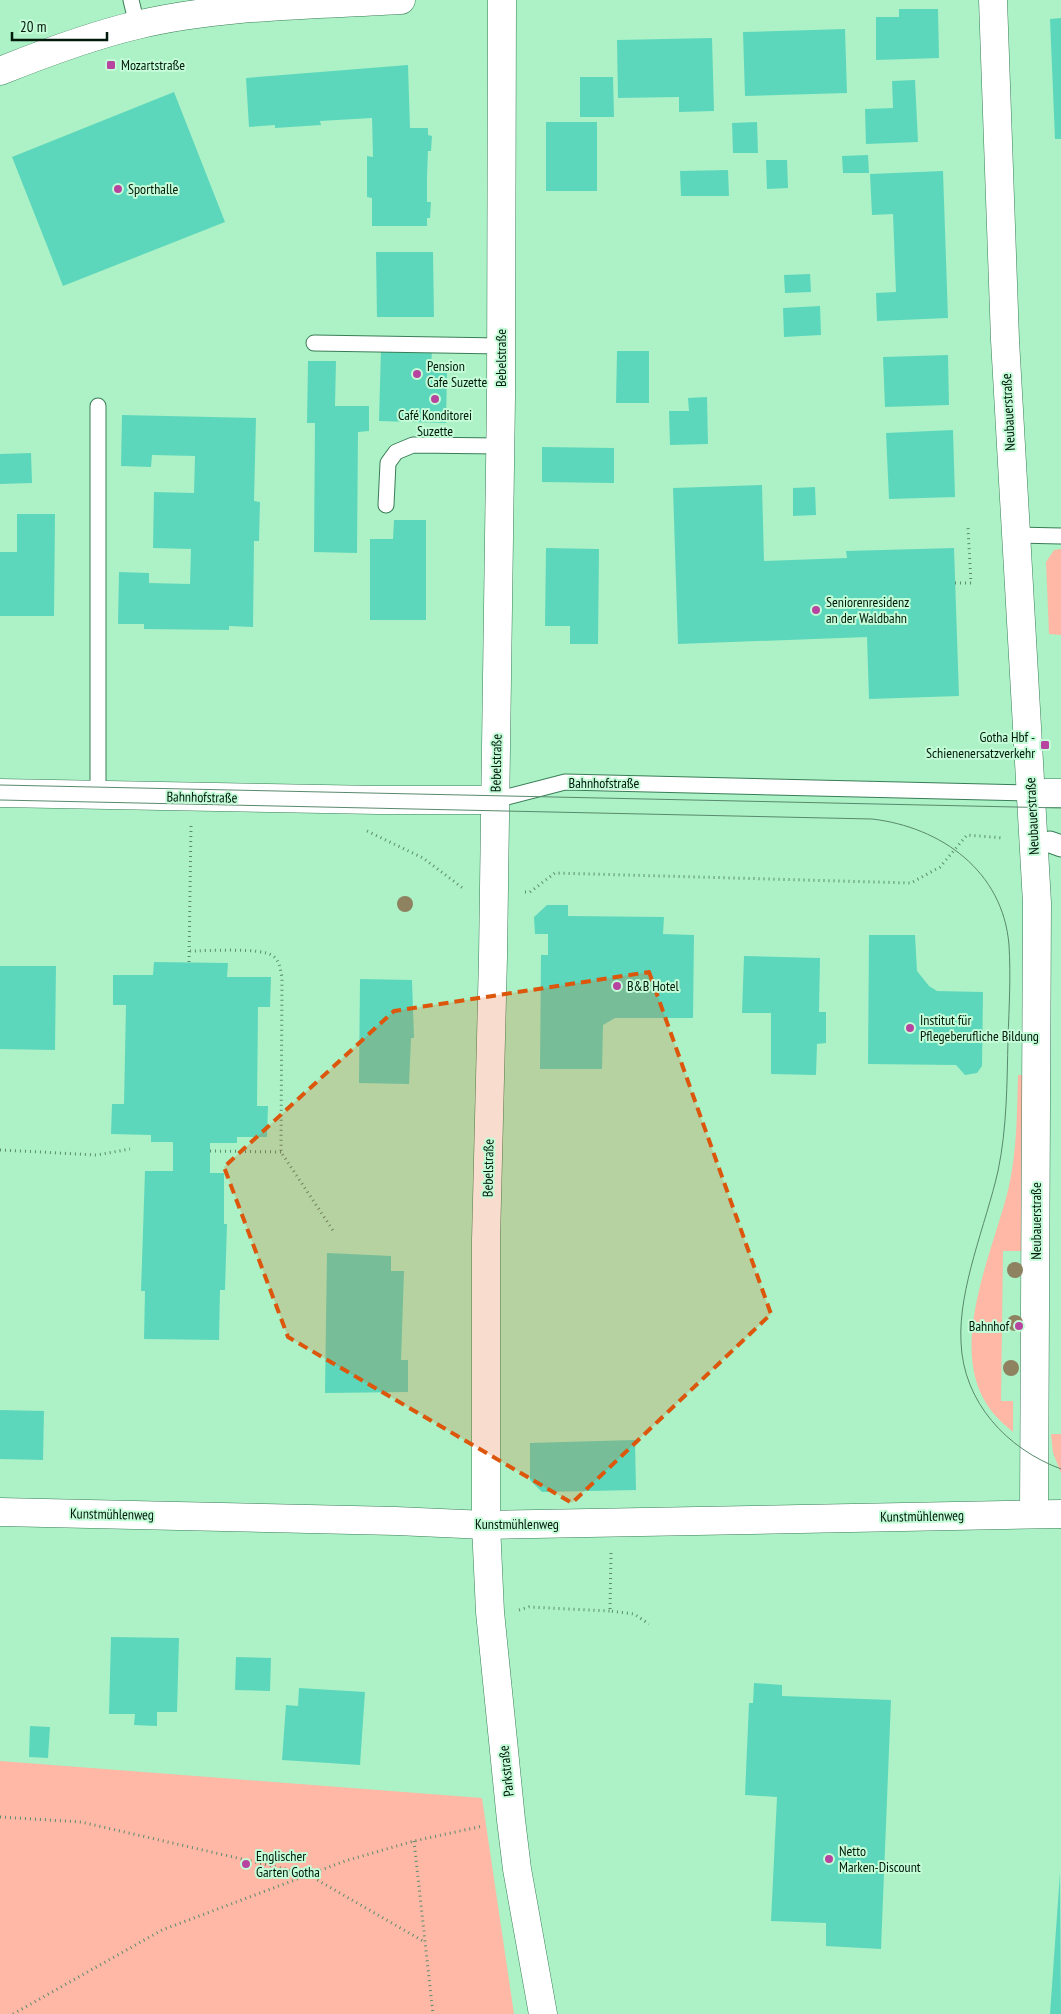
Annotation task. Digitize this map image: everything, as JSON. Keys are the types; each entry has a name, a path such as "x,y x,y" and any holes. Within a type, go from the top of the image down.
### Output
{"street":[{"path":"0,71 52,50 134,12 225,12 401,0"},
{"name":"Bebelstraße","path":"486,1525 486,1240 494,891 500,446 502,0"},
{"name":"Neubauerstraße","path":"993,0 1005,340 1015,536 1032,793 1048,843 1037,933 1034,1514"},
{"name":"Bahnhofstraße","path":"0,792 387,800 495,800"},
{"name":"Bahnhofstraße","path":"1032,793 1061,793"},
{"name":"Kunstmühlenweg","path":"0,1512 396,1521 486,1525 1061,1514"},
{"name":"Parkstraße","path":"486,1525 490,1612 511,1820 517,1869 543,2014"}],"lane":[{"path":"314,343 501,346"},
{"path":"98,406 98,795"},
{"path":"386,505 388,463 396,452 414,445 500,446"},
{"path":"1015,536 1061,536"},
{"name":"Bahnhofstraße","path":"495,800 565,782 1032,793"}],"path":[{"path":"955,583 971,583 968,528"},
{"path":"181,824 201,825"},
{"path":"189,962 191,825"},
{"path":"364,830 424,858 452,877 467,891 530,892 555,873 911,883 940,867 967,835 1048,843"},
{"path":"190,951 257,952 271,954 278,962 282,977 281,1152 334,1232"},
{"path":"0,1150 96,1155 130,1149"},
{"path":"210,1151 281,1152"},
{"path":"610,1611 611,1523"},
{"path":"490,1612 522,1610 529,1607 610,1611 634,1614 649,1624"},
{"path":"0,1818 81,1822 307,1874 423,1941"},
{"path":"13,2014 162,1930 307,1874 414,1841 511,1820"},
{"path":"414,1841 423,1941 433,2014"}],"highlighted area":[{"path":"649,972 771,1314 572,1503 288,1337 224,1167 394,1011"}],"shaded area":[{"path":"1061,549 1061,635 1049,634 1046,562 1054,550"},
{"path":"1018,1075 1025,1075 1024,1251 1003,1251 1001,1401 1013,1401 1013,1432 993,1413 979,1388 972,1361 972,1332 984,1271 1012,1172"},
{"path":"1051,1434 1061,1434 1061,1473 1053,1453"},
{"name":"Englischer Garten Gotha","path":"0,1761 482,1798 514,2014 0,2014"}],"building":[{"path":"899,9 938,9 939,58 876,60 876,17 899,17"},
{"path":"1061,18 1061,139 1055,139 1050,19"},
{"path":"845,29 847,93 745,96 743,32"},
{"path":"712,38 714,111 679,112 679,97 618,98 617,40"},
{"path":"408,65 410,128 428,128 428,135 432,136 431,151 428,151 427,202 431,202 430,218 427,218 427,226 372,226 372,198 367,197 367,156 373,157 372,118 320,121 321,125 275,128 275,125 249,127 246,78"},
{"path":"580,77 613,77 614,117 580,117"},
{"path":"915,80 918,142 866,144 865,109 893,108 892,81"},
{"name":"Sporthalle","path":"174,92 225,222 63,286 12,157"},
{"path":"546,122 597,122 597,191 546,191"},
{"path":"757,122 758,153 733,153 732,123"},
{"path":"868,155 869,173 843,173 842,156"},
{"path":"766,160 787,160 788,188 767,189"},
{"path":"728,170 729,196 681,196 680,171"},
{"path":"943,171 948,318 877,321 876,293 896,292 893,214 872,215 870,174"},
{"path":"376,252 433,252 434,317 377,317"},
{"path":"810,274 811,292 785,293 784,275"},
{"path":"820,306 821,335 784,337 783,308"},
{"path":"381,348 432,349 431,369 447,370 446,423 379,421"},
{"path":"617,351 649,351 649,403 616,403"},
{"path":"948,355 949,405 885,407 883,357"},
{"path":"308,361 336,361 335,406 369,406 369,431 358,432 357,553 314,552 315,423 307,423"},
{"path":"707,397 708,444 670,445 669,411 689,411 688,398"},
{"path":"122,415 256,418 254,501 260,502 259,541 254,541 253,627 229,626 229,630 144,629 144,624 118,624 119,572 149,573 149,583 190,584 191,549 153,548 154,492 194,493 195,456 152,455 151,467 121,466"},
{"path":"953,430 955,497 889,499 886,433"},
{"path":"542,447 614,448 614,483 542,482"},
{"path":"31,453 32,483 0,484 0,454"},
{"name":"Seniorenresidenz an der Waldbahn","path":"762,485 764,561 847,558 846,551 954,548 959,696 869,699 867,637 678,644 673,488"},
{"path":"815,487 816,515 793,516 793,488"},
{"path":"17,514 55,514 54,616 0,616 0,552 17,552"},
{"path":"394,520 426,520 426,620 370,620 370,539 393,539"},
{"path":"546,548 599,549 598,644 570,644 570,626 545,626"},
{"name":"B&B Hotel","path":"547,905 568,905 568,916 664,917 663,934 694,935 693,1018 615,1018 603,1025 602,1069 540,1069 541,955 548,955 548,934 535,934 534,917"},
{"path":"869,935 915,935 917,971 929,986 937,991 983,992 982,1066 977,1073 965,1075 956,1065 868,1064"},
{"path":"744,956 820,958 819,1012 826,1012 826,1043 817,1044 816,1075 771,1074 771,1013 742,1013"},
{"path":"154,962 228,963 227,977 271,977 270,1007 258,1007 257,1106 268,1106 267,1137 237,1137 237,1143 210,1143 210,1173 224,1173 224,1224 227,1224 225,1290 220,1290 219,1340 144,1339 145,1291 141,1291 145,1171 173,1171 173,1142 151,1142 151,1135 111,1134 112,1104 124,1104 126,1005 113,1005 113,975 153,975"},
{"path":"0,966 56,966 55,1050 0,1049"},
{"path":"360,979 412,980 414,1038 411,1038 409,1084 359,1083"},
{"path":"327,1253 391,1256 391,1271 404,1271 401,1360 408,1360 408,1392 325,1393"},
{"path":"0,1410 44,1411 43,1460 0,1459"},
{"path":"635,1440 636,1490 542,1492 530,1480 530,1443"},
{"path":"111,1637 179,1638 177,1712 157,1712 157,1726 134,1725 135,1714 109,1714"},
{"path":"236,1657 271,1658 270,1691 235,1690"},
{"name":"Netto Marken-Discount","path":"754,1683 782,1685 782,1696 891,1700 881,1949 826,1946 826,1923 771,1921 777,1797 745,1795 749,1703 753,1703"},
{"path":"299,1688 365,1692 360,1765 282,1760 286,1705 298,1706"},
{"path":"30,1726 50,1727 48,1758 29,1757"},
{"path":"1060,1873 1061,2014 1050,2014"}],"tram line":[{"path":"0,785 1061,808"},
{"path":"0,800 872,819 922,832 944,843 964,857 981,875 995,895 1004,919 1010,957 1005,1122 998,1171 974,1256 964,1300 961,1322 964,1364 970,1384 979,1403 1006,1436 1041,1460 1061,1469"}],"place":[{"name":"Mozartstraße","path":"111,65"},
{"name":"Sporthalle","path":"118,189"},
{"name":"Pension Cafe Suzette","path":"417,374"},
{"name":"Café Konditorei Suzette","path":"435,399"},
{"name":"Seniorenresidenz an der Waldbahn","path":"816,610"},
{"name":"Gotha Hbf - Schienenersatzverkehr","path":"1045,745"},
{"name":"B&B Hotel","path":"617,986"},
{"name":"Institut für Pflegeberufliche Bildung","path":"910,1028"},
{"name":"Bahnhof","path":"1019,1326"},
{"name":"Netto Marken-Discount","path":"829,1859"},
{"name":"Englischer Garten Gotha","path":"246,1864"}]}
